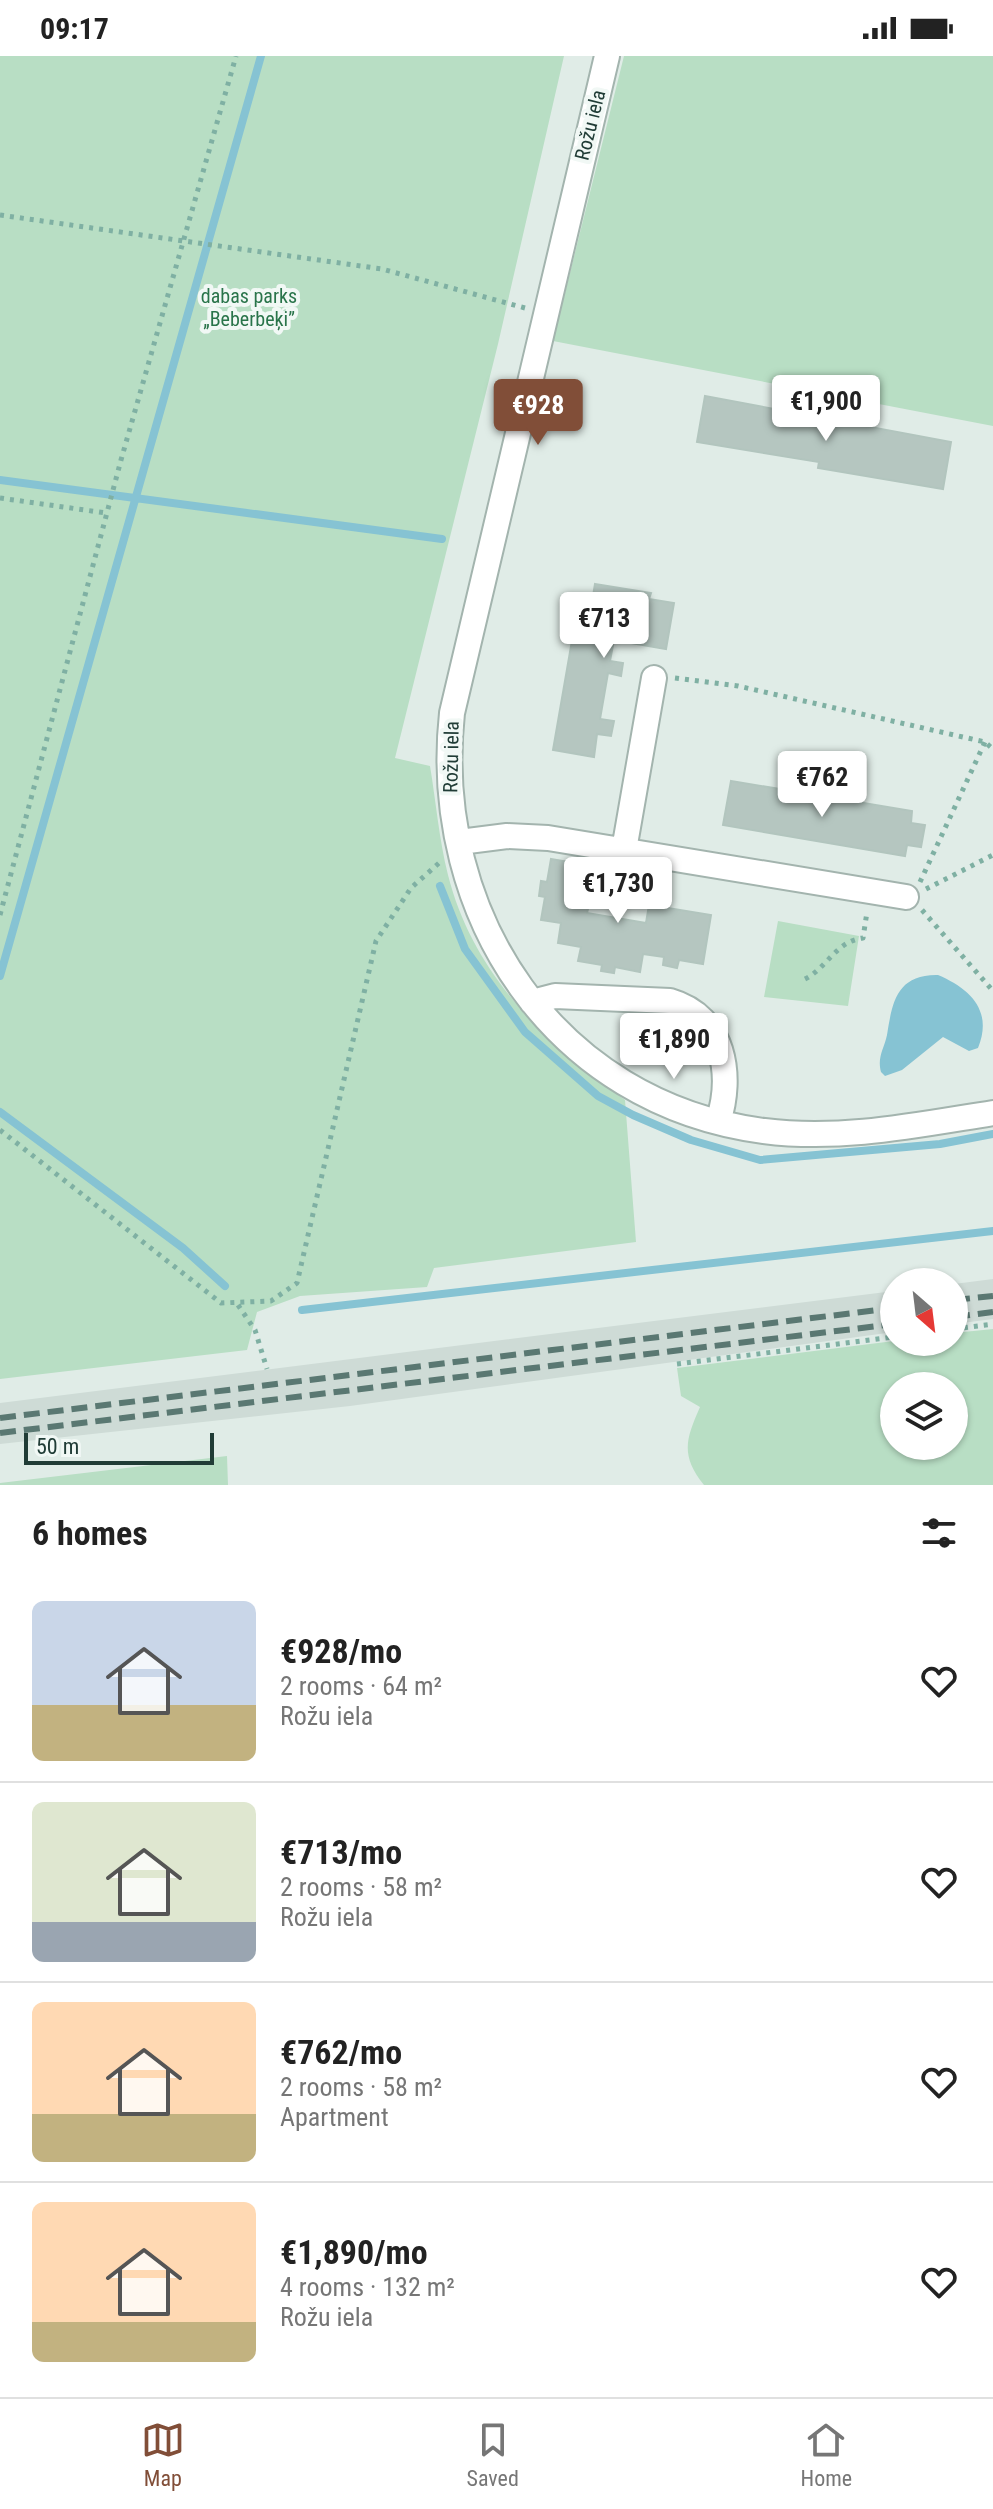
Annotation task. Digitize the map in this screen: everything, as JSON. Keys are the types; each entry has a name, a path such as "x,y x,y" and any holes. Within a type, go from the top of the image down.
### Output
{"street":[{"name":"Rožu iela","path":"607,56 452,713 447,773 452,817 465,875 486,930 532,1002 577,1050 613,1076 652,1098 718,1122 765,1131 843,1134 993,1113"},
{"path":"624,850 654,678"},
{"path":"460,842 507,836 548,838 910,895"},
{"path":"532,1002 570,996 670,1001 686,1007 711,1033 726,1066 726,1099 718,1122"}],"path":[{"path":"0,915 106,513 236,56"},
{"path":"0,215 382,269 545,313"},
{"path":"0,498 106,513"},
{"path":"654,678 680,678 738,686 985,742 993,749"},
{"path":"910,895 985,742"},
{"path":"0,1130 221,1303 271,1301 297,1283 376,941 411,888 460,842"},
{"path":"910,895 993,855"},
{"path":"805,979 817,973 831,954 853,939 863,938 870,891"},
{"path":"910,895 993,991"},
{"path":"237,1304 255,1330 267,1369"},
{"path":"968,1327 993,1324"},
{"path":"677,1364 880,1339"}],"shaded area":[{"path":"993,1279 993,1319 968,1322 968,1282"},
{"path":"880,1293 880,1334 350,1406 0,1444 0,1403"}],"green space":[{"name":"dabas parks „Beberbeķi”","path":"0,56 564,56 498,344 395,758 430,766 448,875 475,944 494,975 540,1030 625,1100 636,1242 434,1268 427,1287 300,1296 257,1312 247,1350 0,1379"},
{"path":"624,56 993,56 993,426 553,341"},
{"path":"778,921 859,936 848,1006 764,997"},
{"path":"993,1329 993,1485 704,1485 688,1456 691,1428 700,1407 681,1396 677,1368 880,1343 880,1356 968,1356 968,1332"},
{"path":"227,1456 228,1485 0,1485 0,1483"}],"water":[{"path":"938,975 969,994 981,1012 982,1035 978,1048 969,1051 943,1037 902,1070 885,1076 881,1072 880,1057 894,1002 905,985 913,980"}],"building":[{"path":"705,396 951,442 943,489 818,468 819,462 697,442"},
{"path":"595,584 651,593 649,599 674,603 666,649 614,640 610,661 623,663 621,676 608,673 600,719 614,721 611,736 597,734 594,757 553,750 578,606 591,608"},
{"path":"731,781 912,811 911,823 925,825 921,847 907,845 905,856 723,825"},
{"path":"551,859 598,867 587,913 646,923 649,905 711,915 703,964 679,960 677,968 663,965 664,957 643,954 640,972 615,967 614,973 601,971 602,965 578,961 581,947 558,943 561,923 541,920 545,897 539,896 541,881 547,882"}],"waterway":[{"path":"0,976 261,56"},
{"path":"0,480 442,539"},
{"path":"440,886 465,949 525,1032 598,1096 633,1115 691,1140 760,1160 940,1144 993,1134"},
{"path":"0,1112 183,1248 225,1286"},
{"path":"302,1310 993,1231"}],"railway":[{"path":"968,1299 993,1296"},
{"path":"0,1418 880,1310"},
{"path":"968,1315 993,1312"},
{"path":"0,1433 880,1326"}]}
